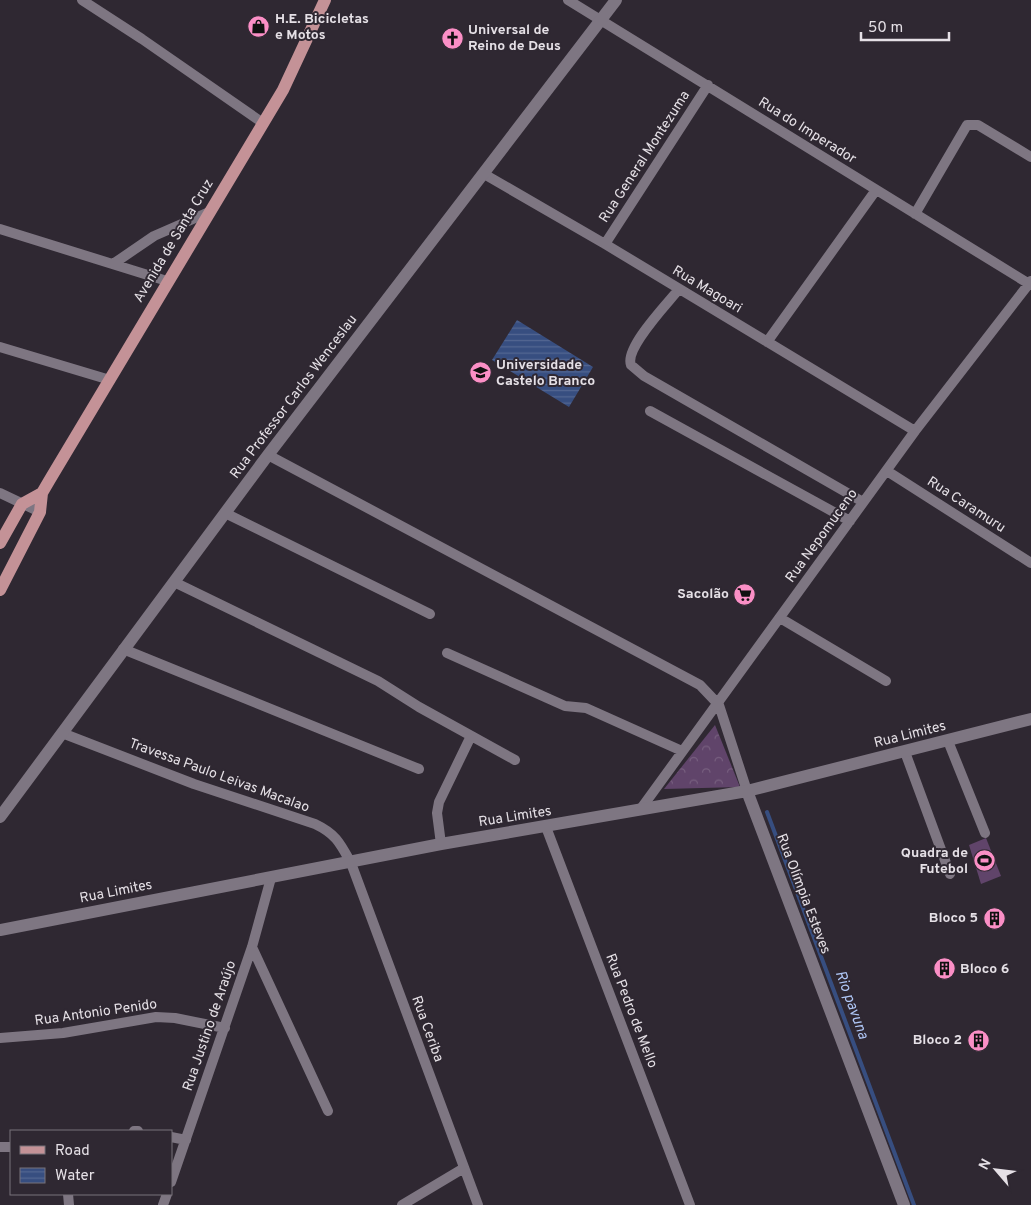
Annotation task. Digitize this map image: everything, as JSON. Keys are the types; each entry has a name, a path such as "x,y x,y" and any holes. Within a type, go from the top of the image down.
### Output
{"main road":[{"name":"Avenida de Santa Cruz","path":"0,590 40,512 42,493 167,281 283,90 324,0"},
{"path":"0,543 22,504 42,493"}],"street":[{"path":"82,0 263,123"},
{"name":"Rua do Imperador","path":"568,0 914,214 1030,283"},
{"name":"Rua Professor Carlos Wenceslau","path":"0,817 268,455 616,0"},
{"name":"Rua General Montezuma","path":"605,244 708,85"},
{"path":"914,214 967,125 978,125 1031,157"},
{"name":"Rua Magoari","path":"484,174 605,244 915,431"},
{"path":"767,342 876,190"},
{"path":"112,264 154,236 209,212"},
{"path":"0,229 167,281"},
{"name":"Rua Nepomuceno","path":"640,810 682,751 719,705 915,431 1030,283"},
{"path":"680,289 645,330 630,355 631,365 644,376 864,502"},
{"path":"0,347 110,380"},
{"path":"650,411 848,524"},
{"path":"268,455 471,565 690,679 711,694 719,705"},
{"name":"Rua Caramuru","path":"886,471 1031,563"},
{"path":"0,493 40,512"},
{"path":"225,513 430,614"},
{"path":"174,582 378,681 515,760"},
{"path":"780,618 886,681"},
{"path":"123,649 419,769"},
{"path":"447,653 565,706 586,708 682,751"},
{"name":"Rua Olímpia Esteves","path":"719,705 747,791 904,1205"},
{"name":"Rua Limites","path":"0,930 441,844 747,791 1031,719"},
{"name":"Travessa Paulo Leivas Macalao","path":"62,733 194,784 329,831 338,840 351,863"},
{"path":"441,844 437,813 438,802 471,736"},
{"path":"948,741 985,833"},
{"path":"905,752 950,874"},
{"name":"Rua Pedro de Mello","path":"546,827 690,1205"},
{"name":"Rua Ceriba","path":"351,863 478,1205"},
{"name":"Rua Justino de Araújo","path":"172,1179 252,948 271,878"},
{"path":"252,948 328,1111"},
{"name":"Rua Antonio Penido","path":"0,1038 63,1033 156,1017 175,1018 225,1028"},
{"path":"172,1137 186,1140"},
{"path":"402,1205 464,1168"}],"green space":[{"path":"715,725 740,787 664,789"},
{"name":"Quadra de Futebol","path":"986,838 1001,876 981,884 969,845"}],"water":[{"path":"517,320 593,367 569,407 492,360"}],"waterway":[{"name":"Rio pavuna","path":"767,812 914,1205"}],"place":[{"name":"H.E. Bicicletas e Motos","path":"259,27"},
{"name":"Universal de Reino de Deus","path":"452,38"},
{"name":"Universidade Castelo Branco","path":"480,373"},
{"name":"Sacolão","path":"745,594"},
{"name":"Quadra de Futebol","path":"984,861"},
{"name":"Bloco 5","path":"994,918"},
{"name":"Bloco 6","path":"944,969"},
{"name":"Bloco 2","path":"978,1040"}]}
